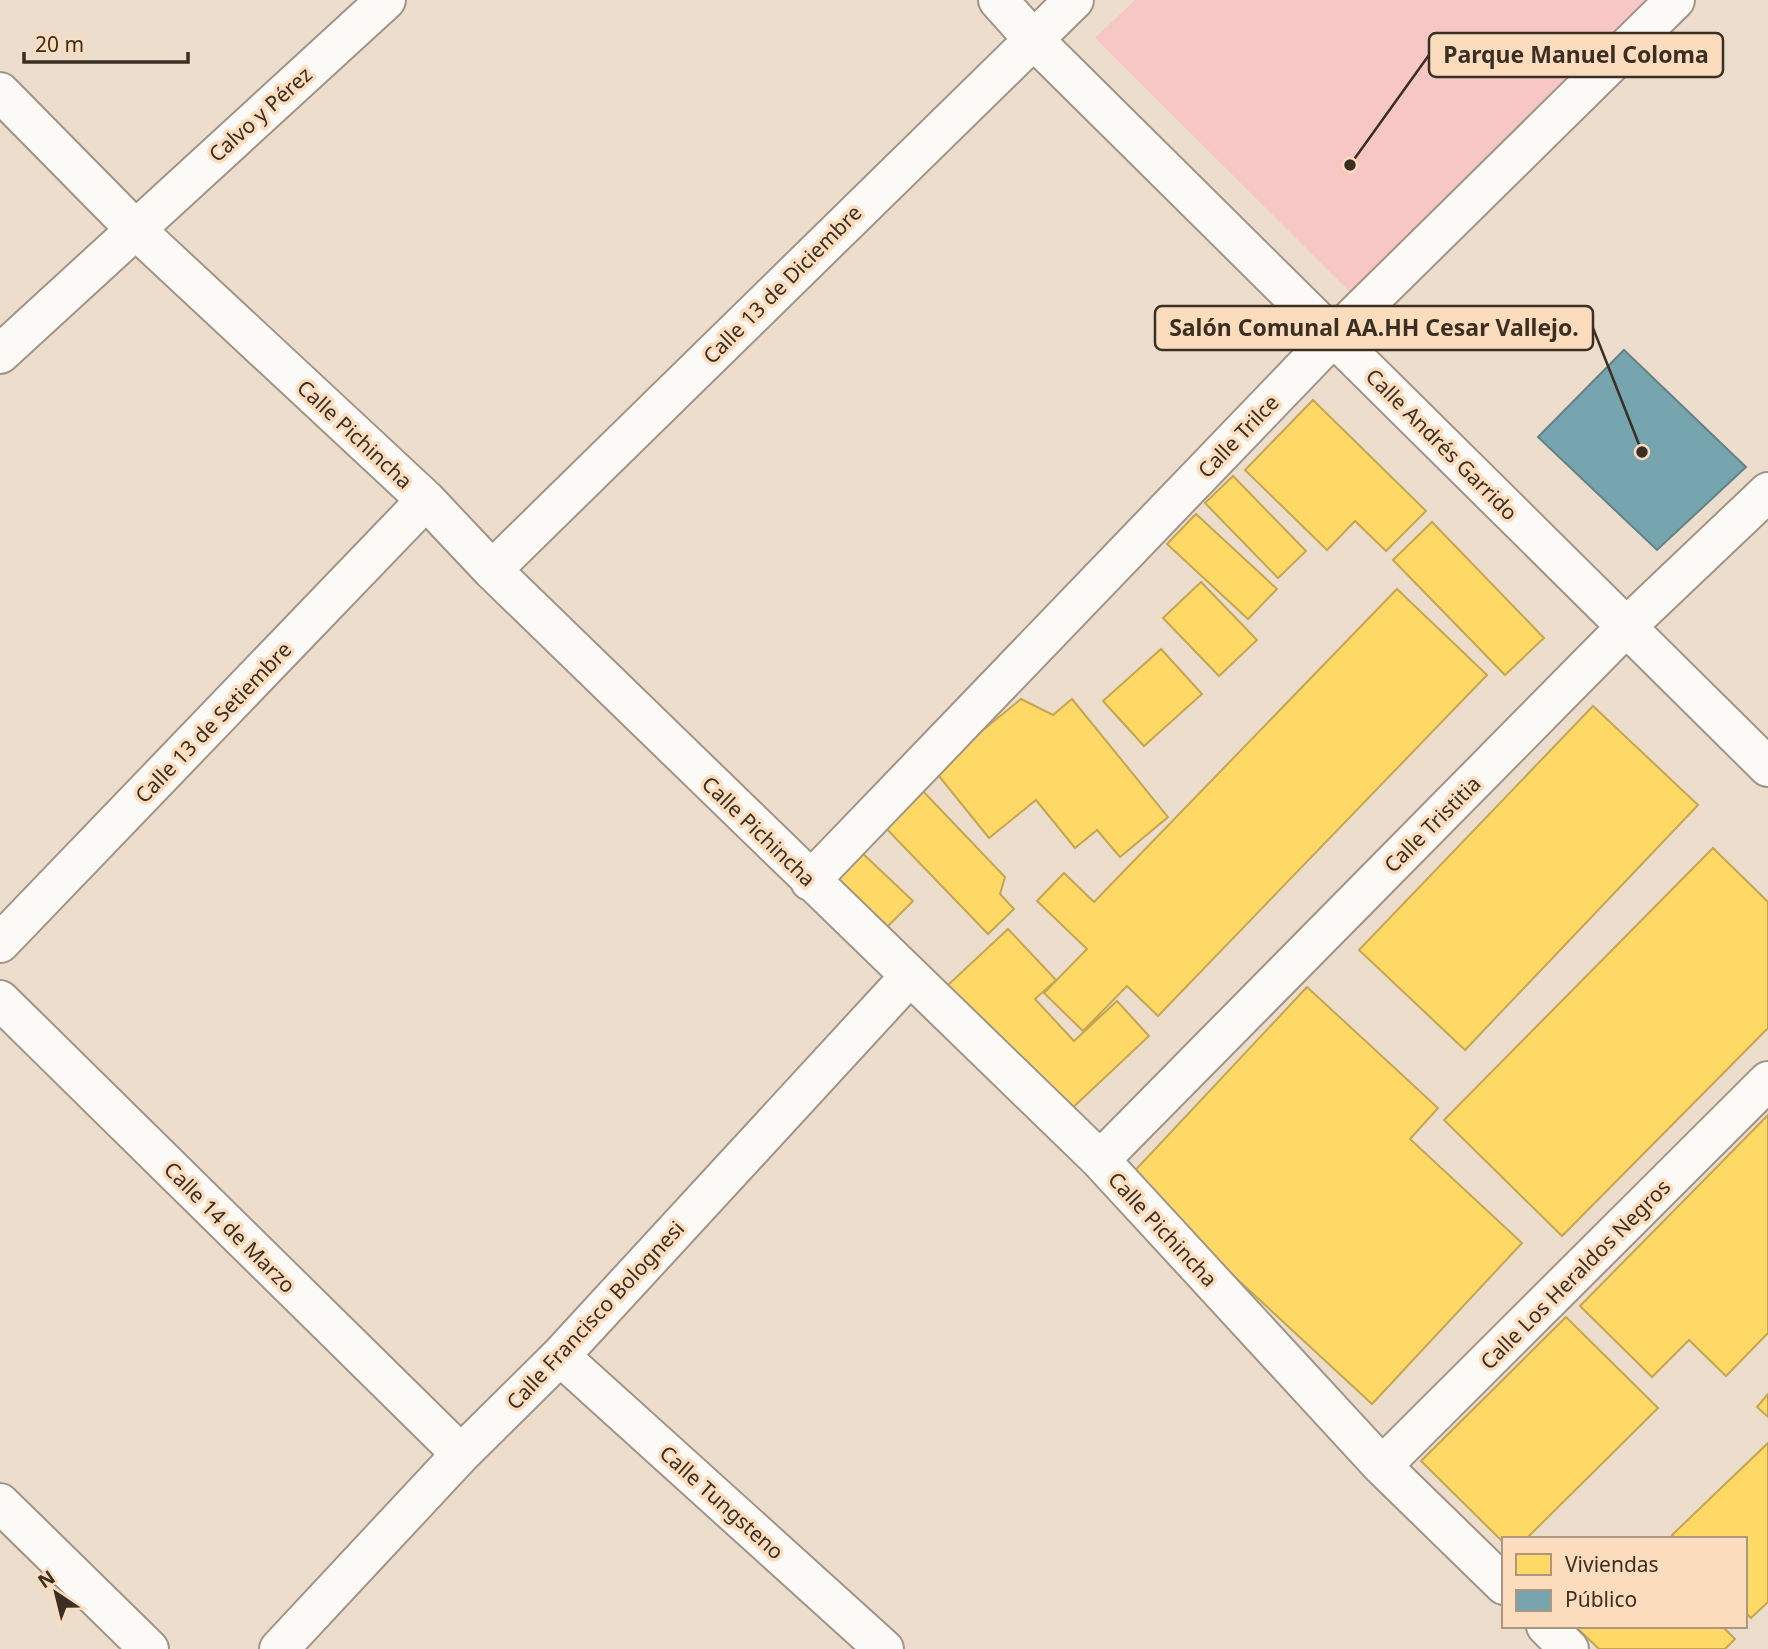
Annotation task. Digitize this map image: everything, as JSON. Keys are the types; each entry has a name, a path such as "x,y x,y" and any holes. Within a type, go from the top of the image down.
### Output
{"street":[{"name":"Calvo y Pérez","path":"0,354 386,0"},
{"name":"Calle Andrés Garrido","path":"998,0 1032,38 1768,767"},
{"name":"Calle 13 de Diciembre","path":"492,570 1032,38 1074,0"},
{"name":"Calle Trilce","path":"810,881 1334,336 1675,0"},
{"name":"Calle Pichincha","path":"0,92 135,229 426,500 492,570 908,977 1100,1160 1382,1466 1502,1583"},
{"name":"Calle Tristitia","path":"1100,1160 1626,627 1768,492"},
{"name":"Calle 13 de Setiembre","path":"0,943 426,500"},
{"name":"Calle Francisco Bolognesi","path":"279,1649 461,1454 560,1356 908,977"},
{"name":"Calle 14 de Marzo","path":"0,1000 461,1454"},
{"name":"Calle Los Heraldos Negros","path":"1382,1466 1768,1082"},
{"name":"Calle Tungsteno","path":"560,1356 884,1649"},
{"path":"0,1503 149,1649"},
{"path":"1547,1628 1569,1649"}],"shaded area":[{"path":"1135,0 1645,0 1350,292 1095,38"}],"building: Viviendas":[{"path":"1313,400 1426,511 1386,551 1355,521 1327,550 1245,470"},
{"path":"1233,476 1306,551 1278,578 1205,503"},
{"path":"1196,514 1277,589 1248,619 1167,544"},
{"path":"1432,522 1544,638 1505,675 1393,560"},
{"path":"1201,582 1257,640 1219,676 1163,618"},
{"path":"1397,589 1487,675 1158,1016 1127,986 1083,1031 1044,993 1087,949 1037,901 1064,873 1094,902"},
{"path":"1161,649 1202,694 1144,746 1103,701"},
{"path":"1021,699 1053,715 1072,699 1168,817 1120,857 1097,830 1075,848 1036,800 989,838 934,770"},
{"path":"1593,706 1698,805 1465,1050 1359,950"},
{"path":"919,787 1005,877 1000,894 1014,909 988,934 881,823"},
{"path":"1713,848 1768,902 1768,1028 1562,1236 1444,1120"},
{"path":"860,851 913,901 886,928 834,879"},
{"path":"1008,929 1056,980 1035,999 1074,1041 1117,1001 1149,1036 1068,1112 948,985"},
{"path":"1307,987 1438,1108 1410,1139 1522,1243 1372,1404 1128,1178"},
{"path":"1768,1115 1768,1333 1726,1376 1689,1340 1652,1377 1580,1306"},
{"path":"1566,1317 1658,1408 1528,1537 1502,1537 1502,1541 1421,1461"},
{"path":"1768,1394 1768,1417 1757,1407"},
{"path":"1768,1443 1768,1602 1751,1618 1747,1614 1747,1537 1672,1535"},
{"path":"1577,1628 1724,1628 1735,1639 1725,1649 1599,1649"}],"building: Público":[{"path":"1624,350 1746,467 1657,550 1538,437"}],"place":[{"name":"Parque Manuel Coloma","path":"1350,165"},
{"name":"Salón Comunal AA.HH Cesar Vallejo.","path":"1642,452"}]}
